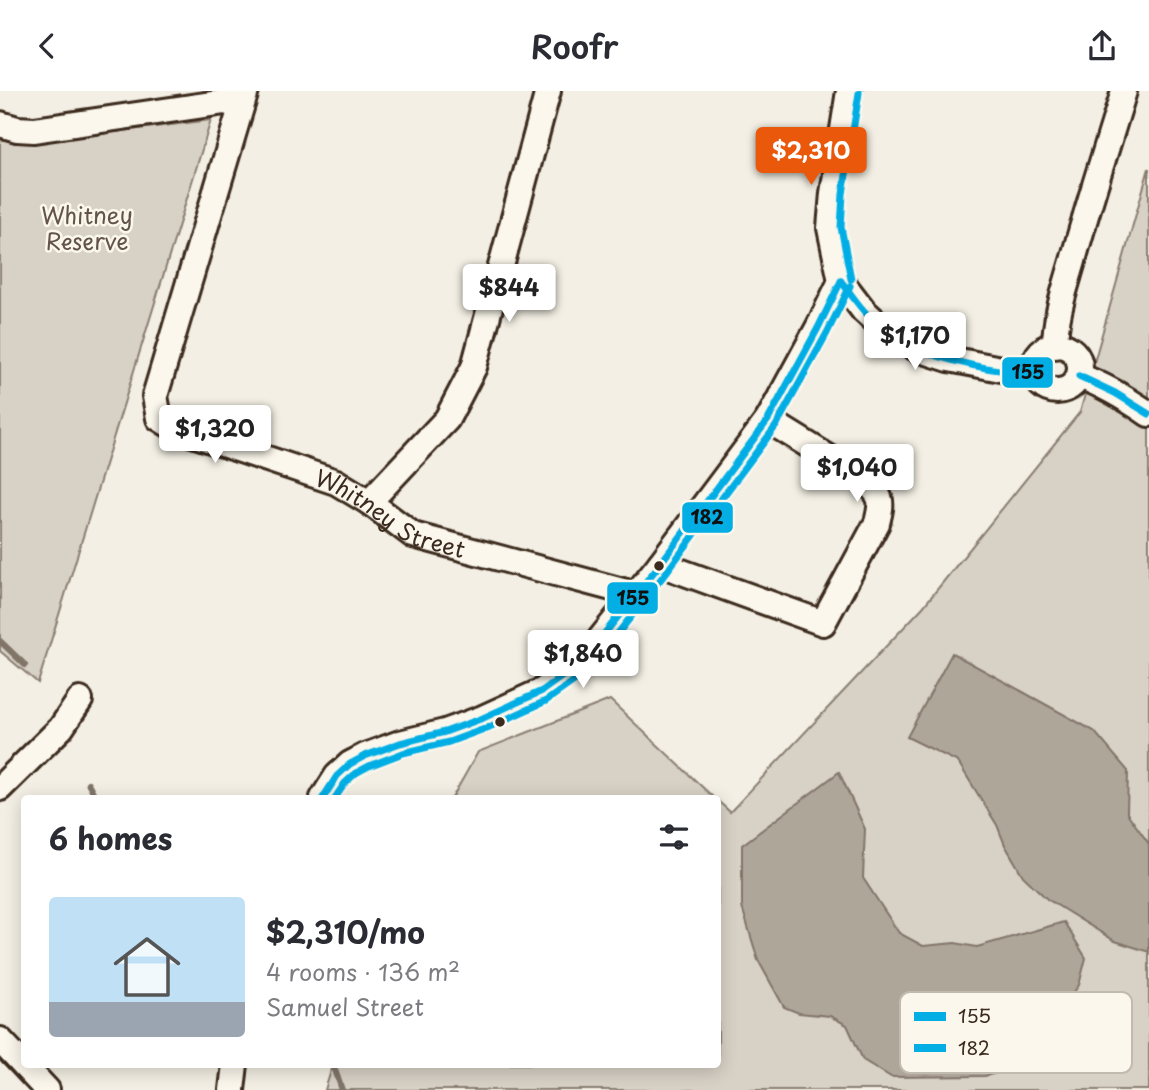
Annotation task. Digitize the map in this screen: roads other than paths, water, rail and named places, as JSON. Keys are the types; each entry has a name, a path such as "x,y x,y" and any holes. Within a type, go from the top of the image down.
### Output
{"street":[{"path":"369,502 447,419 474,367 548,91"},
{"path":"849,91 830,228 841,281 864,311 887,332 918,349 949,359 1035,373"},
{"path":"1055,346 1062,301 1124,91"},
{"path":"0,124 34,130 244,98"},
{"name":"Whitney Street","path":"244,98 155,396 159,418 175,428 336,482 369,502 412,535 634,594"},
{"path":"325,795 337,776 350,764 400,743 445,732 483,718 542,691 589,653 768,420 841,281"},
{"path":"1055,346 1070,349 1079,361 1079,376 1070,388 1063,391 1048,390 1042,386 1035,373 1039,355 1043,350 1055,346"},
{"path":"1079,376 1124,397 1149,414"},
{"path":"660,564 823,623 877,523 881,507 878,494 865,480 768,420"},
{"path":"0,789 61,728 80,700"},
{"path":"0,1040 21,1062"},
{"path":"26,1068 47,1090"},
{"path":"232,1090 235,1068"}],"waterway":[{"path":"0,641 25,665"},
{"path":"88,783 94,795"},
{"path":"334,1068 342,1090"}],"park label":[{"name":"Whitney Reserve","path":"87,227"}]}
